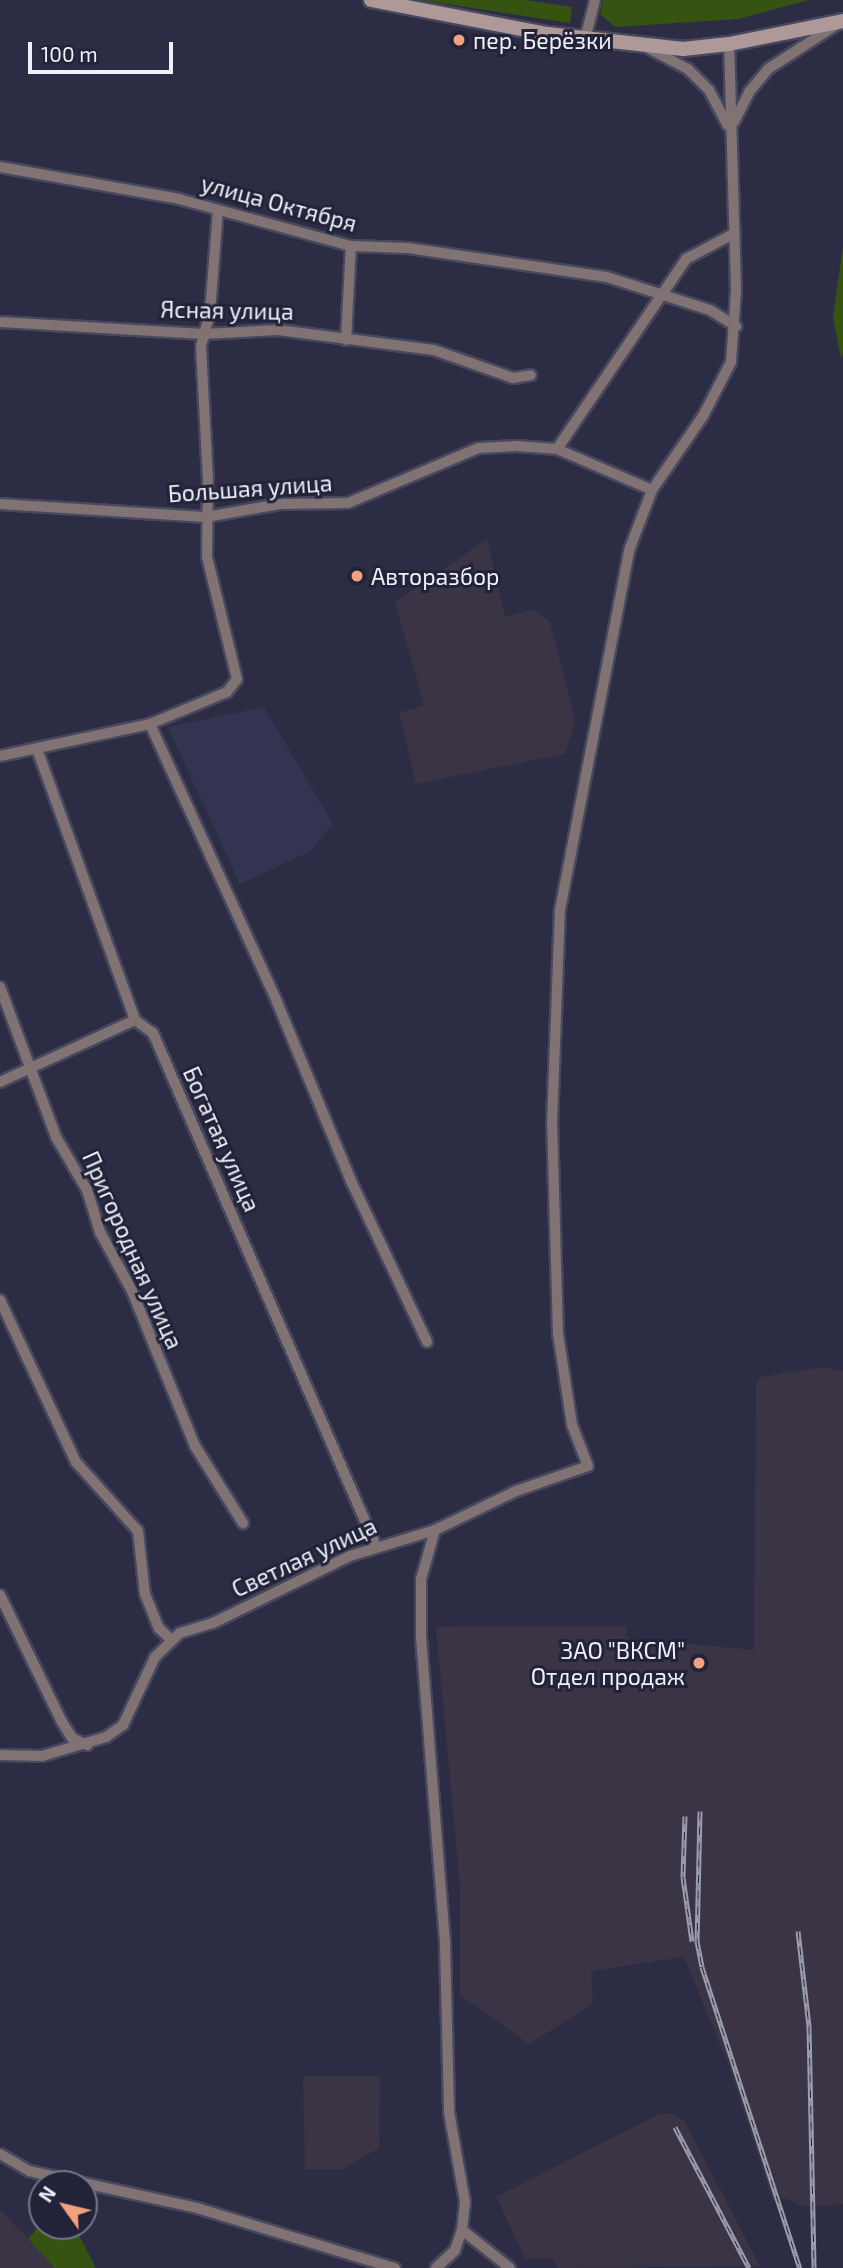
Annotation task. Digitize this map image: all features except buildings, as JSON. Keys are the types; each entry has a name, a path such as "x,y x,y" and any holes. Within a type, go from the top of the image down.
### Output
{"main road":[{"path":"371,0 585,39 682,48 729,44 843,21"}],"street":[{"path":"585,39 595,0"},
{"path":"731,131 749,92 768,69 843,21"},
{"path":"652,490 721,387 731,362 736,326 729,44"},
{"path":"637,45 688,69 709,90 731,131"},
{"name":"улица Октября","path":"0,167 218,210 351,246 408,248 632,282 710,310 736,326"},
{"path":"0,756 150,723 227,692 237,679 235,662 211,581 206,516 204,334 210,313 218,210"},
{"path":"557,449 686,259 735,233"},
{"path":"346,340 351,246"},
{"name":"Ясная улица","path":"0,322 204,334 278,330 434,350 513,378 531,375"},
{"name":"Большая улица","path":"0,505 206,516 280,504 348,503 479,448 557,449 652,490"},
{"name":"Светлая улица","path":"170,1639 376,1546 435,1530 516,1491 588,1466 572,1425 558,1334 552,1125 556,954 569,852 625,573 652,490"},
{"path":"150,723 276,1002 351,1181 427,1342"},
{"name":"Богатая улица","path":"37,750 135,1020 153,1033 376,1546"},
{"name":"Пригородная улица","path":"0,987 55,1137 87,1190 100,1232 132,1291 195,1446 243,1523"},
{"path":"0,1082 29,1066 135,1020"},
{"path":"0,1300 76,1462 138,1531 145,1594 159,1629 170,1639 155,1657 122,1726 87,1745 42,1756 0,1755"},
{"path":"435,1530 421,1579 421,1637 445,1944 446,2078 465,2202 462,2230 455,2250 436,2268"},
{"path":"0,1595 62,1722 72,1738 87,1745"},
{"path":"0,2154 29,2171 197,2208 395,2268"},
{"path":"462,2230 510,2268"}],"shaded area":[{"path":"487,539 505,617 533,609 550,622 575,721 565,754 416,784 399,713 424,705 395,602"},
{"path":"264,707 333,824 311,851 240,884 168,727"},
{"path":"823,1367 843,1371 843,2204 804,2207 785,2198 773,2201 729,2066 684,1957 591,1971 593,2004 529,2044 460,1995 460,1886 436,1627 626,1626 627,1638 754,1650 756,1385 761,1377"},
{"path":"303,2076 380,2076 379,2148 343,2169 305,2169"},
{"path":"661,2113 674,2114 685,2122 760,2266 558,2268 552,2258 526,2259 496,2197"},
{"path":"0,2209 55,2268 0,2268"}],"green space":[{"path":"421,0 526,0 572,7 570,23"},
{"path":"603,0 809,0 738,19 615,27 600,14"},
{"path":"843,245 843,351 841,359 833,317"},
{"path":"29,2240 81,2240 96,2268 55,2268"}],"railway":[{"path":"700,1811 697,1941 702,1967 800,2268"},
{"path":"685,1816 683,1877 692,1941"},
{"path":"798,1931 809,2026 814,2268"},
{"path":"675,2127 749,2268"}],"place":[{"name":"пер. Берёзки","path":"459,40"},
{"name":"Авторазбор","path":"357,576"},
{"name":"ЗАО \"ВКСМ\" Отдел продаж","path":"699,1663"}]}
